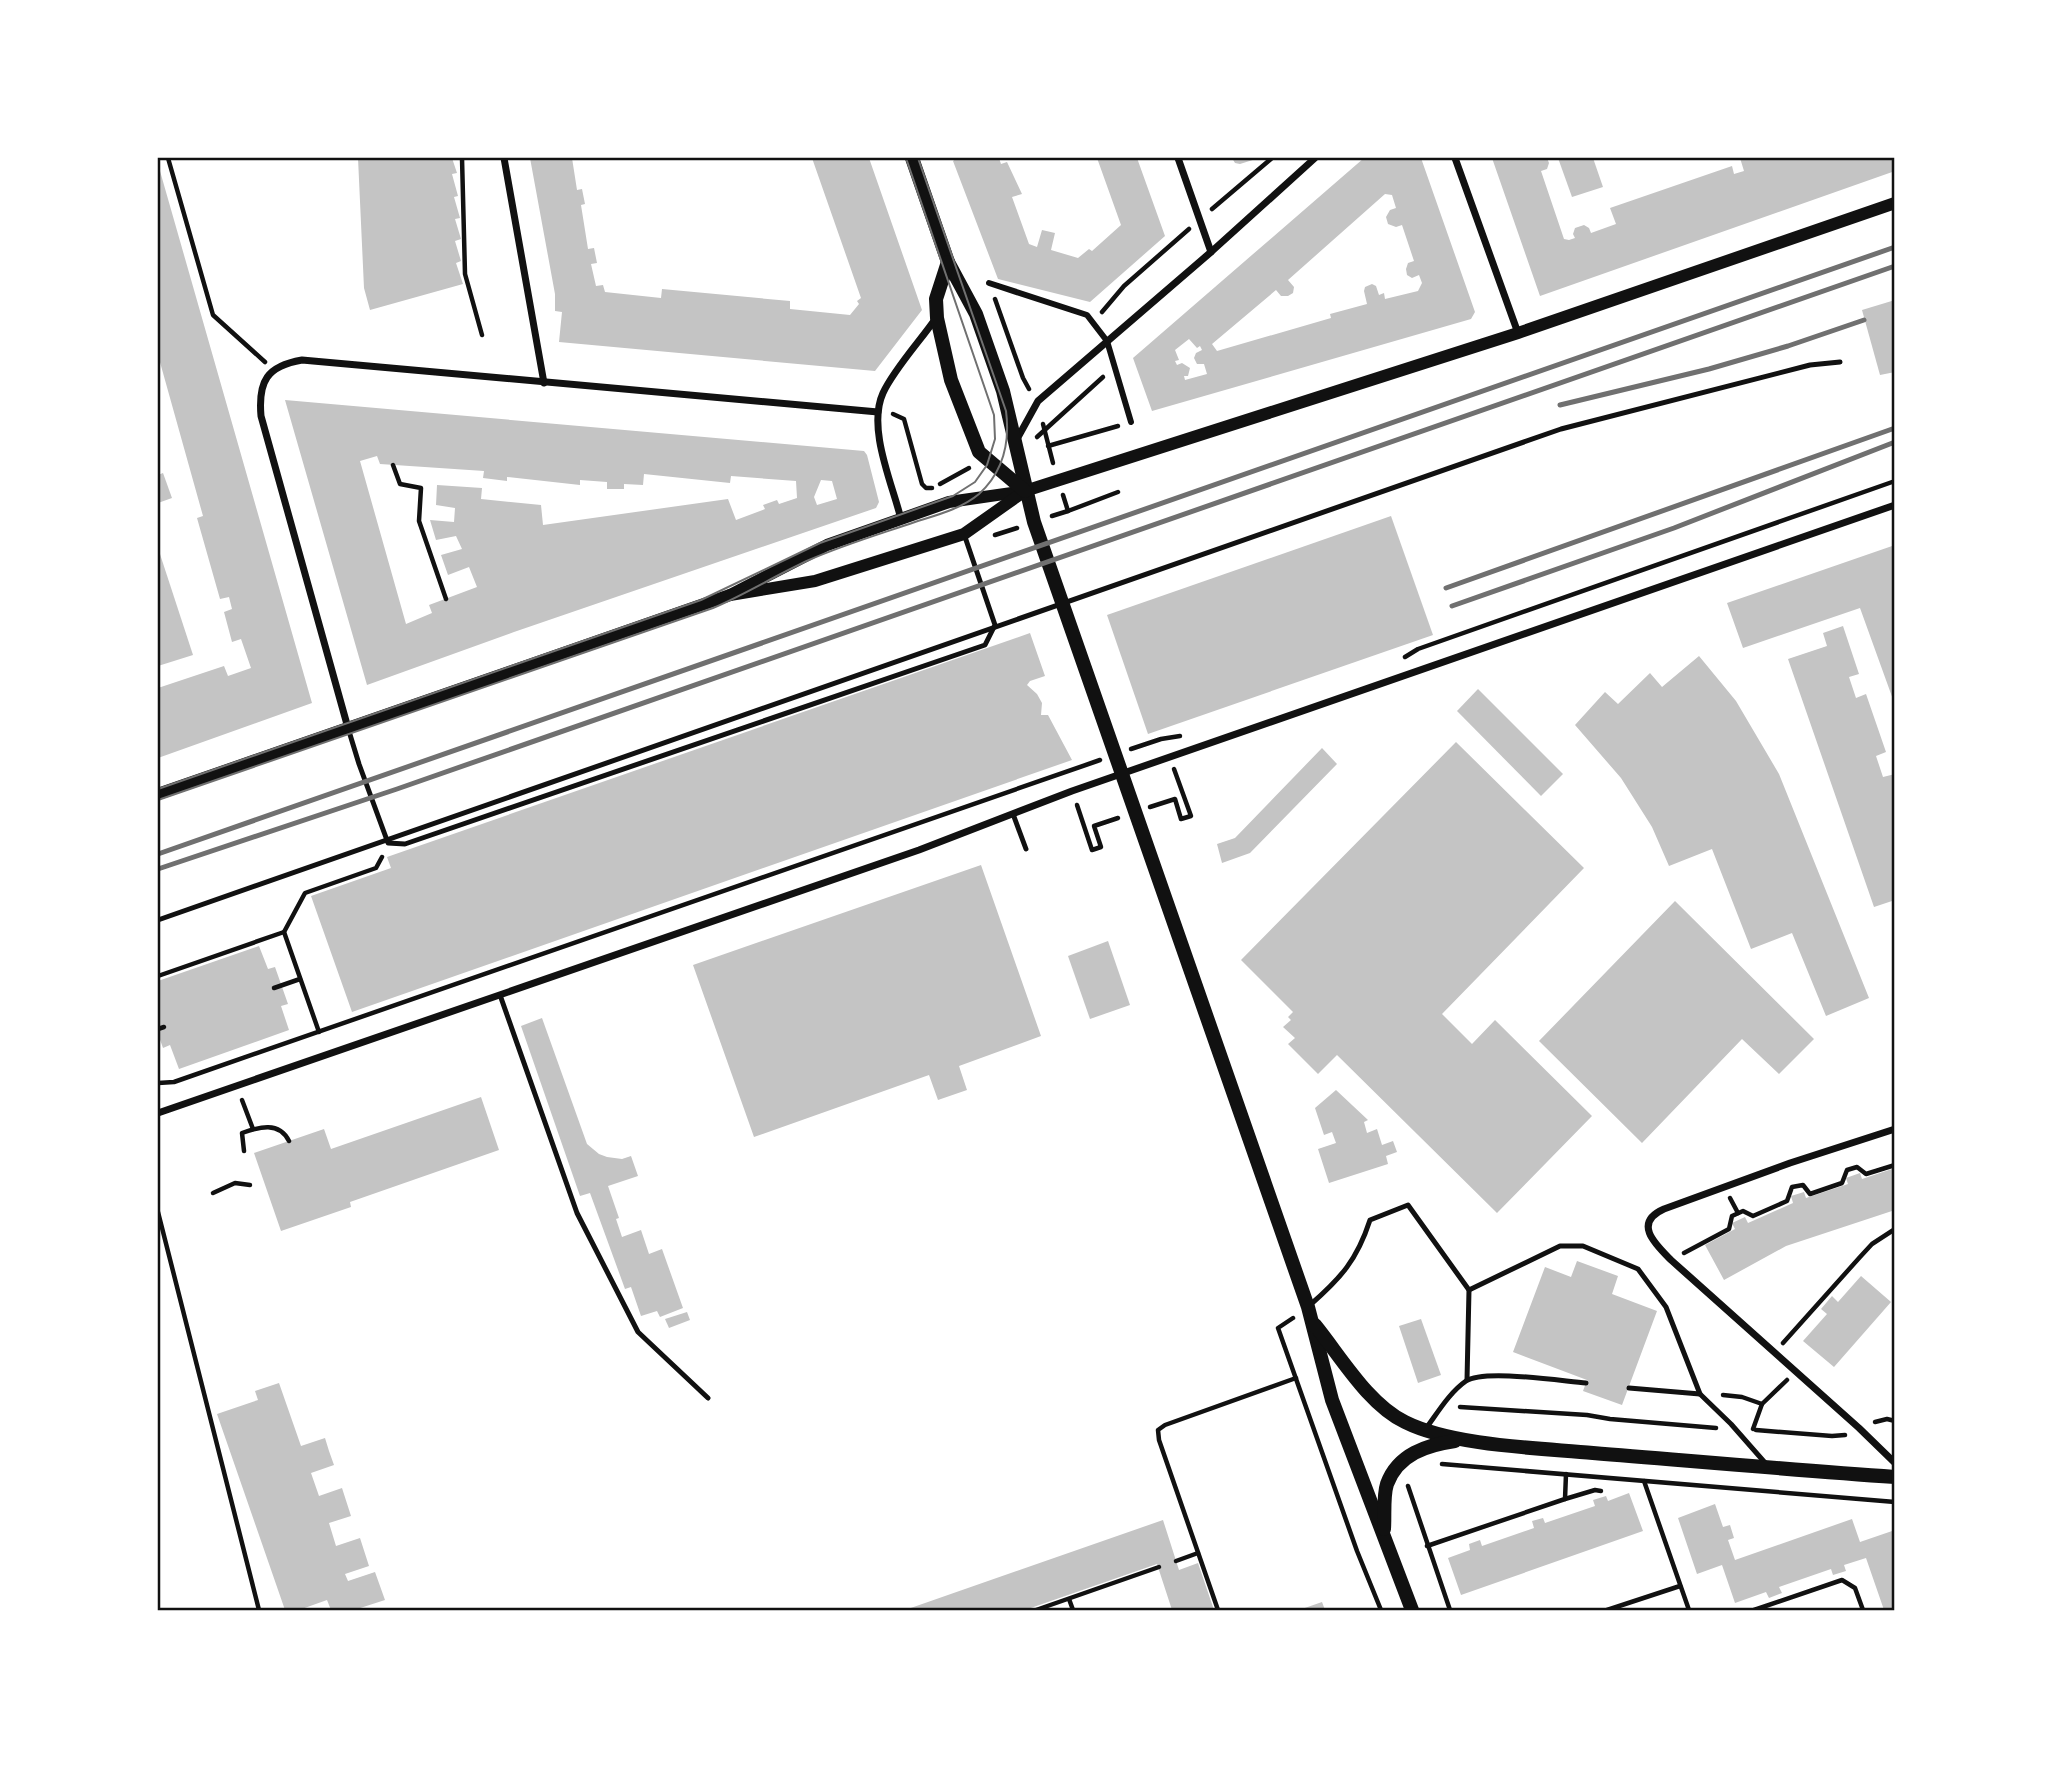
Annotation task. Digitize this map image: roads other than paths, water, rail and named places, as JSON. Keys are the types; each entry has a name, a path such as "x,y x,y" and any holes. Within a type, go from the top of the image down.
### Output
{"main road":[{"path":"912,158 948,262 976,314 1003,391 1036,528 1308,1307 1332,1400 1412,1611"},
{"path":"948,262 936,299 937,318 951,380 975,444 985,459 1025,491"},
{"path":"1312,1321 1363,1387 1382,1406 1404,1421 1425,1430 1463,1440 1895,1477"},
{"path":"1384,1536 1387,1485 1397,1468 1420,1448 1463,1440"}],"street":[{"path":"504,158 544,383"},
{"path":"1178,158 1211,252"},
{"path":"1015,443 1038,401 1315,158"},
{"path":"1455,158 1518,333"},
{"path":"158,794 730,596 827,545 949,502 1025,491 1518,333 1895,203"},
{"path":"989,283 1087,315 1109,339 1113,366 1131,422"},
{"path":"901,519 879,437 878,412 890,382 937,318"},
{"path":"348,728 261,416 259,396 264,380 273,370 287,362 302,360 878,412"},
{"path":"730,596 815,582 964,534 1025,491"},
{"path":"158,1113 919,850 1072,791 1895,505"},
{"path":"1895,1129 1790,1163 1655,1213 1648,1230 1651,1240 1671,1260 1895,1463"}],"lane":[{"path":"158,920 1560,429 1810,365 1840,362"},
{"path":"348,728 388,844 405,844 985,645 995,625 964,534"},
{"path":"1013,814 1026,849"},
{"path":"500,995 577,1213 638,1332 708,1398"},
{"path":"1308,1307 1339,1280 1363,1242 1370,1220 1408,1205 1469,1290 1467,1380"},
{"path":"1469,1290 1560,1246 1583,1246 1638,1269 1666,1307 1700,1394 1769,1468"},
{"path":"1425,1430 1467,1380 1502,1375 1586,1383"},
{"path":"1629,1388 1700,1394"}],"tram line":[{"path":"158,789 701,600 820,543 953,496 975,482 987,465 995,439 994,415 906,158"},
{"path":"158,800 713,608 809,560 948,511 979,494 994,476 1003,456 1007,434 1006,411 918,158"}],"railway":[{"path":"158,854 1895,247"},
{"path":"158,869 397,789 1895,266"},
{"path":"1560,405 1709,369 1864,320"},
{"path":"1446,588 1895,428"},
{"path":"1452,606 1674,528 1895,442"}]}
